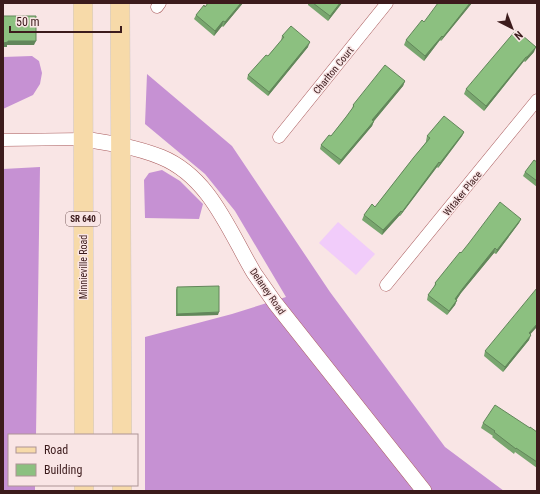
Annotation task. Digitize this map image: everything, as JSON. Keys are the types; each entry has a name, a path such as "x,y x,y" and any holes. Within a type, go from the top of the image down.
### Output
{"main road":[{"name":"Minnieville Road","path":"83,3 84,434"},
{"path":"120,3 122,434"}],"street":[{"name":"Charlton Court","path":"279,137 387,3"},
{"name":"Witaker Place","path":"386,285 537,100"},
{"path":"3,140 84,139"},
{"name":"Delaney Road","path":"84,139 120,144 162,157 180,167 198,183 213,201 255,273 275,303 424,491"}],"shaded area":[{"path":"32,56 39,61 42,73 40,84 33,95 3,109 3,57"},
{"path":"147,74 232,146 330,292 445,447 504,491 145,491 145,337 232,314 286,297 235,211 205,174 145,124"},
{"path":"40,167 36,434 8,434 8,486 35,486 35,491 3,491 3,169"},
{"path":"162,170 180,181 203,204 199,219 145,218 144,180 149,173"},
{"path":"338,222 375,254 356,275 319,243"}],"building":[{"path":"208,3 241,3 225,22 223,21 215,31 196,15 204,5 205,7"},
{"path":"313,3 340,3 330,16"},
{"path":"438,3 470,3 443,37 442,36 425,56 406,40 422,20 424,22"},
{"path":"3,16 36,16 36,41 8,41 3,43"},
{"path":"291,26 310,42 269,92 248,75 266,55 268,56"},
{"path":"516,30 536,47 486,106 466,89"},
{"path":"385,65 405,81 341,160 321,145 329,135 331,136 354,106 353,105"},
{"path":"444,116 464,132 440,163 439,162 402,212 401,211 383,230 364,215 372,204 375,207 430,138 427,136"},
{"path":"534,160 537,162 537,181 525,172"},
{"path":"500,202 521,219 497,250 495,248 463,288 449,311 428,295 436,284 435,283 460,252 461,253"},
{"path":"219,286 219,312 177,314 177,287"},
{"path":"537,288 537,324 529,333 531,335 505,367 485,351"},
{"path":"495,405 537,432 537,462 516,449 483,423"}]}
